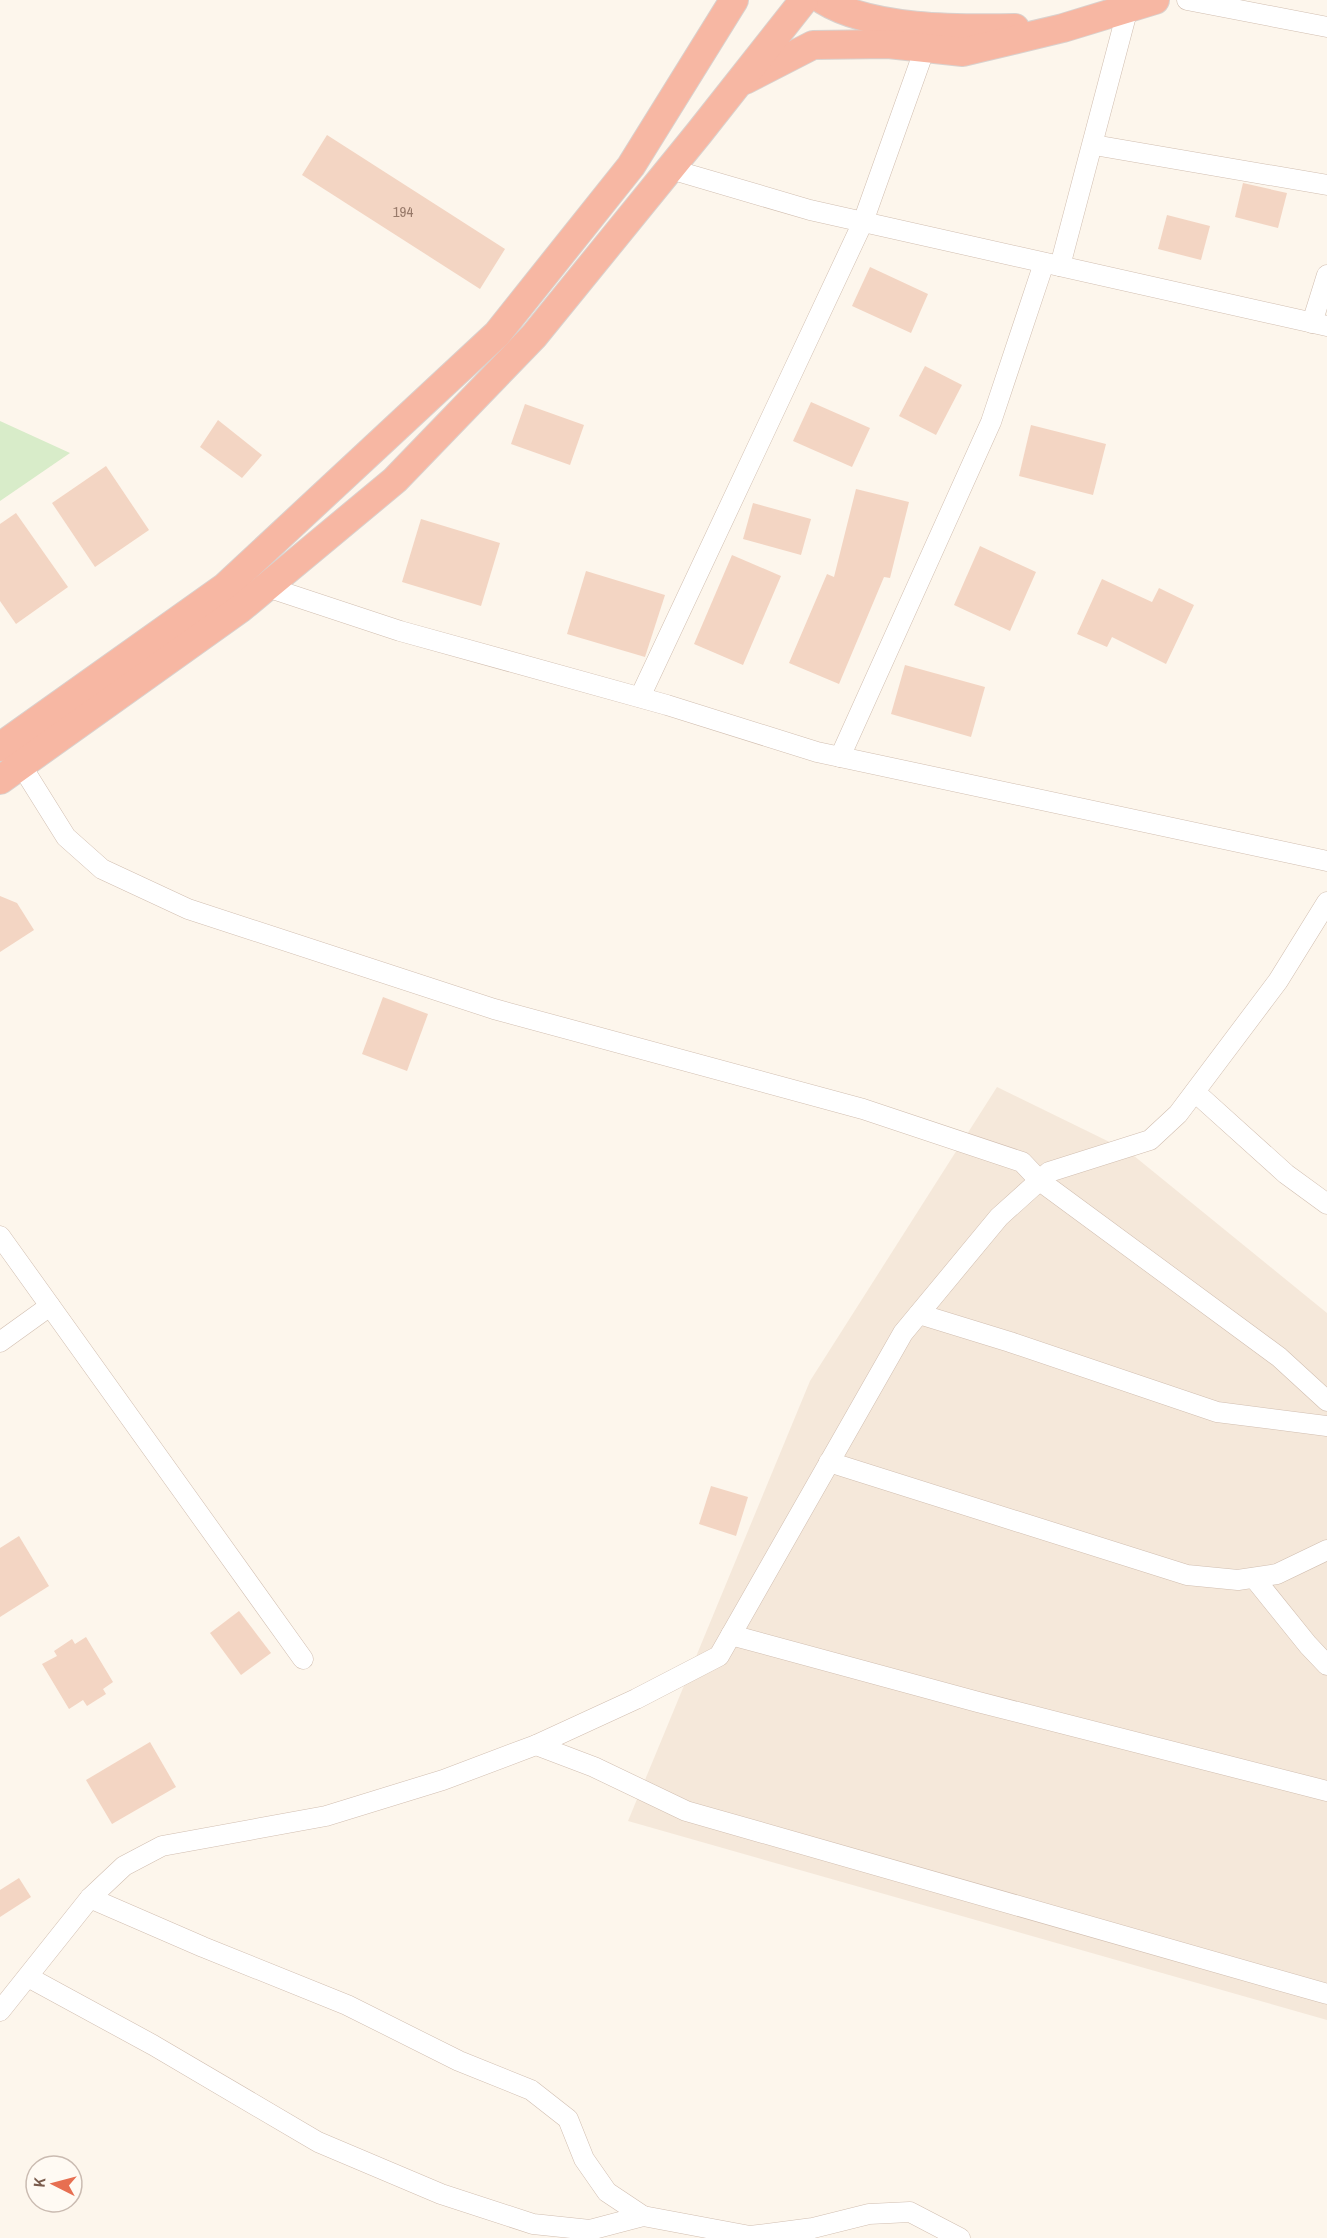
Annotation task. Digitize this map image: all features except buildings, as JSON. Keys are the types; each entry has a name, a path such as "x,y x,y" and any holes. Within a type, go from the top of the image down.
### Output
{"highway":[{"path":"7,764 225,587 497,334 631,166 735,0"},
{"path":"7,764 241,608 395,480 534,336 804,0"},
{"path":"823,0 869,18 922,26 972,29 1063,28"},
{"path":"736,85 813,45 888,44 963,52 1063,28 1155,0"}],"street":[{"path":"1187,0 1327,27"},
{"path":"840,757 991,423 1052,265 1094,145 1128,8"},
{"path":"640,698 863,222 925,48"},
{"path":"1094,145 1327,185"},
{"path":"670,169 810,210 1319,325 1327,275"},
{"path":"267,587 400,631 640,698 817,752 1327,861"},
{"path":"7,764 66,837 102,869 189,909 494,1009 863,1109 1022,1162 1040,1181 1279,1357 1327,1401"},
{"path":"0,2011 90,1898 124,1866 162,1846 326,1816 443,1780 536,1745 636,1699 719,1656 903,1333 999,1217 1050,1172 1150,1140 1178,1114 1278,981 1327,902"},
{"path":"1195,1092 1286,1174 1327,1204"},
{"path":"0,1236 303,1659"},
{"path":"0,1342 50,1306"},
{"path":"919,1314 1217,1412 1327,1426"},
{"path":"829,1462 1187,1575 1238,1580 1277,1574 1327,1550"},
{"path":"1254,1578 1327,1665"},
{"path":"731,1635 1327,1791"},
{"path":"536,1745 594,1767 686,1811 1327,1994"},
{"path":"90,1898 203,1947 347,2004 459,2061 531,2090 568,2119 584,2159 607,2192 643,2216 750,2236 813,2228 869,2214 910,2212 960,2238"},
{"path":"28,1977 153,2045 318,2142 441,2194 533,2224 590,2230 643,2216"}],"shaded area":[{"path":"997,1087 1128,1151 1327,1313 1327,2020 628,1821 810,1381"}],"green space":[{"path":"0,421 70,453 0,501"}]}
